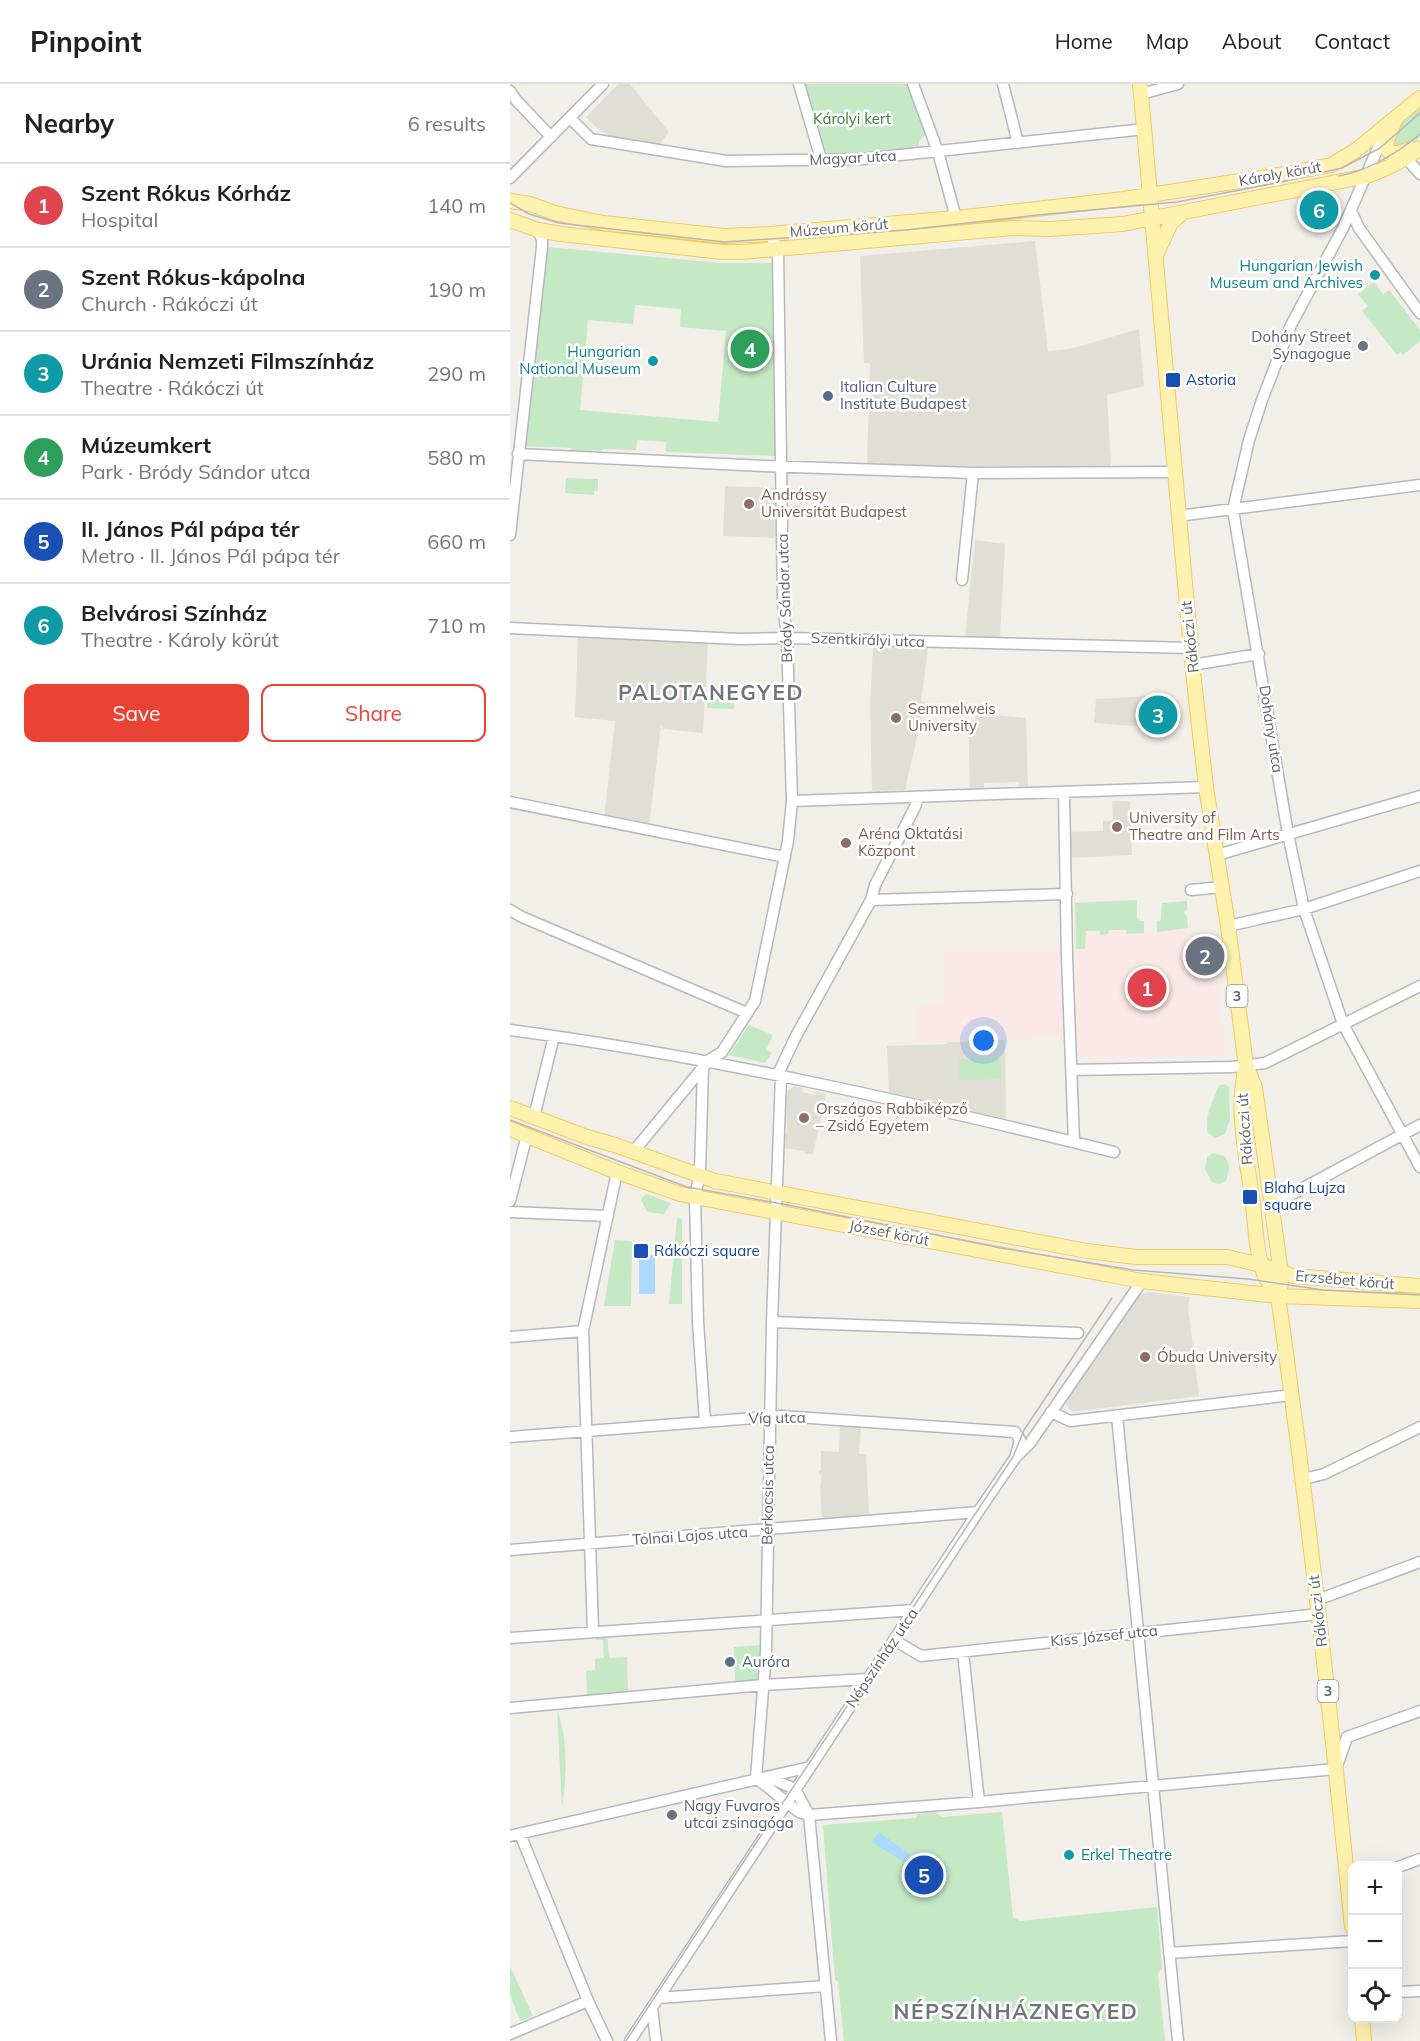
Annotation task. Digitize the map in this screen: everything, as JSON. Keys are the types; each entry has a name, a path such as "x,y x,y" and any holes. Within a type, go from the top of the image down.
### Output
{"main road":[{"name":"3","path":"1141,89 1151,207"},
{"name":"Károly körút","path":"1151,207 1331,165 1355,151 1420,98"},
{"path":"1396,118 1386,143 1388,151 1394,154 1420,148"},
{"name":"Károly körút","path":"1151,207 1183,212 1367,176 1407,159 1420,148"},
{"path":"510,191 530,204"},
{"path":"510,201 530,204"},
{"name":"Múzeum körút","path":"530,204 565,215 630,226 724,236 956,218 1151,207"},
{"name":"Múzeum körút","path":"510,220 538,230 603,240 723,252 778,250 1012,228 1050,229 1123,224 1151,207"},
{"name":"Rákóczi út","path":"1151,207 1192,665 1206,787 1228,926 1246,1066 1255,1087 1270,1206 1271,1269 1265,1278 1278,1296"},
{"path":"1155,257 1171,223 1183,212"},
{"name":"Rákóczi út","path":"1246,1066 1242,1082 1241,1115 1271,1269 1281,1284 1278,1296 1292,1395 1348,1867"},
{"name":"József körút","path":"510,1108 587,1137 715,1180 1087,1251 1136,1257 1227,1257 1271,1269"},
{"name":"József körút","path":"510,1129 617,1172 680,1194 1142,1281 1278,1296"},
{"name":"Erzsébet körút","path":"1271,1269 1310,1279 1420,1286"},
{"name":"Erzsébet körút","path":"1278,1296 1420,1301"},
{"path":"1362,2023 1364,2041"}],"street":[{"path":"510,178 603,84"},
{"path":"798,84 821,159"},
{"path":"914,84 938,152 956,218"},
{"path":"1003,84 1018,143"},
{"path":"1141,89 1178,84"},
{"path":"510,91 551,137"},
{"name":"Magyar utca","path":"570,118 591,140 726,161 863,159 1145,129"},
{"name":"Károly körút","path":"1367,176 1377,150 1396,118"},
{"path":"1407,159 1420,174"},
{"name":"Dohány utca","path":"1367,176 1335,243 1335,251 1293,320 1262,400 1247,448 1233,510 1288,834 1304,909 1343,1024 1420,1167"},
{"path":"1351,211 1359,228 1420,313"},
{"path":"1343,228 1350,226 1359,228"},
{"path":"510,535 542,247 538,230"},
{"path":"770,234 778,250"},
{"name":"Bródy Sándor utca","path":"634,1151 706,1064 722,1052 755,1001 785,857 792,801 787,638 783,603 778,250"},
{"path":"518,454 973,473 1174,472"},
{"path":"962,580 973,473"},
{"path":"1178,516 1420,485"},
{"name":"Szentkirályi utca","path":"510,628 740,639 787,638 1191,648"},
{"path":"1192,665 1259,654"},
{"path":"792,801 1064,794 1206,787"},
{"path":"1064,794 1074,1142"},
{"path":"1217,855 1420,796"},
{"path":"779,1075 795,1038 871,900 874,885 918,798"},
{"path":"510,802 785,857"},
{"path":"1228,926 1304,909 1420,871"},
{"path":"1191,890 1222,887"},
{"path":"871,900 1067,894"},
{"path":"510,910 747,1013"},
{"path":"1072,1070 1246,1066 1265,1063 1420,986"},
{"path":"510,1030 779,1075 1114,1152"},
{"path":"534,1117 554,1036"},
{"path":"705,1422 698,1322 696,1197 706,1064"},
{"name":"Bérkocsis utca","path":"756,1778 767,1619 767,1530 779,1075"},
{"path":"1270,1206 1420,1125"},
{"path":"510,1201 527,1135"},
{"path":"593,1631 583,1331 617,1172"},
{"path":"510,1212 608,1216"},
{"name":"Népszínház utca","path":"630,2041 978,1512 1015,1458 1030,1443 1142,1281"},
{"path":"772,1322 1078,1334"},
{"path":"510,1337 583,1331"},
{"path":"1051,1412 1070,1421 1292,1395"},
{"name":"Víg utca","path":"510,1437 586,1433 770,1416 1015,1432 1020,1440 1015,1458"},
{"path":"1118,1416 1178,2041"},
{"path":"1302,1479 1324,1474 1420,1427"},
{"name":"Tolnai Lajos utca","path":"510,1550 978,1512"},
{"name":"Kiss József utca","path":"894,1640 921,1656 1138,1632 1318,1607 1420,1562"},
{"path":"510,1638 914,1610"},
{"path":"963,1652 979,1802"},
{"path":"510,1708 763,1685 868,1679"},
{"path":"756,1778 799,1812 809,1815 979,1802 1336,1769 1347,1737 1420,1711"},
{"path":"607,2041 515,1835 810,1767"},
{"path":"756,1778 772,1779 795,1789 809,1815 831,2041"},
{"path":"811,1839 820,1823 831,1814"},
{"path":"1402,1866 1420,1859"},
{"path":"1170,1953 1348,1941"},
{"path":"658,1998 826,1986"},
{"path":"1402,1992 1420,1991"},
{"path":"510,2034 588,2001"},
{"path":"652,2008 656,2041"}],"shaded area":[{"path":"618,84 630,84 669,132 658,146 618,140 599,130 586,117"},
{"path":"1035,241 1048,351 1070,349 1139,329 1144,386 1107,395 1111,466 946,466 867,463 870,363 864,363 860,256"},
{"name":"Andrássy Universität Budapest","path":"725,486 774,488 775,538 723,536"},
{"path":"975,540 1005,544 1000,638 965,637"},
{"path":"578,637 708,642 703,733 663,729 661,725 649,827 604,818 615,721 575,717"},
{"name":"Semmelweis University","path":"873,646 928,648 921,702 925,702 905,790 872,791 870,707"},
{"path":"1167,695 1169,729 1094,723 1096,699"},
{"path":"975,713 1026,718 1028,786 1019,787 1019,782 984,783 984,788 970,788 968,721 975,721"},
{"name":"University of Theatre and Film Arts","path":"1112,801 1130,801 1132,855 1070,858 1069,832 1103,831 1103,821 1113,820"},
{"path":"1188,928 1189,966 1216,966 1224,1056 1079,1059 1078,1031 1064,1031 1064,1035 989,1041 916,1043 915,1006 946,1005 945,953 1060,950 1063,1028 1078,1027 1076,949 1085,949 1085,931 1101,931 1101,935 1108,934 1109,930 1127,930 1127,934"},
{"path":"1005,1039 1006,1119 889,1092 887,1046"},
{"name":"Országos Rabbiképző – Zsidó Egyetem","path":"794,1086 802,1088 803,1092 815,1095 816,1092 826,1094 812,1154 784,1148 784,1134 787,1133 786,1092"},
{"name":"Óbuda University","path":"1149,1292 1190,1297 1188,1307 1199,1396 1071,1412 1066,1403 1132,1301"},
{"path":"840,1425 861,1426 859,1454 866,1454 869,1514 822,1520 820,1488 822,1475 819,1474 821,1451 839,1452"}],"green space":[{"name":"Károlyi kert","path":"805,84 908,84 926,134 919,141 918,152 829,156 827,151 823,151"},
{"path":"1420,107 1420,137 1405,149 1391,146 1395,129"},
{"path":"547,247 721,263 774,263 777,456 666,452 666,442 637,440 636,450 603,449 593,450 590,453 571,452 571,448 526,446","holes":["635,305 681,309 680,327 726,331 718,422 580,410 588,320 633,324"]},
{"path":"1374,282 1383,294 1389,290 1420,330 1420,341 1403,355 1401,352 1397,355 1362,311 1368,306 1358,294"},
{"path":"566,478 598,479 598,491 594,491 594,495 565,493"},
{"path":"709,684 734,685 734,709 707,708"},
{"path":"1137,900 1137,918 1144,921 1144,933 1126,934 1126,930 1109,930 1108,934 1100,935 1100,931 1086,931 1085,949 1076,949 1075,903"},
{"path":"1187,901 1187,910 1184,912 1187,916 1188,928 1157,932 1157,921 1161,920 1162,903"},
{"path":"749,1025 773,1035 766,1050 772,1053 765,1063 729,1055"},
{"path":"1001,1058 1002,1079 959,1080 959,1059"},
{"path":"1225,1084 1229,1087 1230,1119 1225,1134 1215,1138 1208,1133 1208,1116 1218,1088"},
{"path":"1213,1153 1224,1156 1228,1162 1226,1181 1219,1184 1212,1182 1205,1169 1207,1157"},
{"path":"646,1194 671,1203 664,1214 647,1212 641,1199"},
{"path":"677,1218 682,1219 682,1304 669,1304"},
{"path":"615,1240 632,1241 631,1306 604,1306"},
{"path":"607,1635 609,1658 627,1657 628,1692 587,1695 586,1671 595,1670 595,1659 604,1658 603,1640 596,1640 596,1636"},
{"path":"762,1645 761,1681 735,1683 734,1647"},
{"path":"557,1709 566,1757 562,1807"},
{"path":"935,1812 942,1817 1002,1812 1013,1917 1020,1921 1157,1907 1162,1968 1158,1974 1165,2041 844,2041 838,1981 835,1980 823,1825 916,1818 918,1814"},
{"path":"510,1966 533,2016 520,2021 510,1994"}],"water":[{"path":"639,1255 655,1255 655,1294 639,1294"},
{"path":"879,1832 911,1855 905,1863 872,1842"}],"tram line":[{"path":"510,203 529,214 559,223 724,242 906,230 1177,202 1342,168 1380,148 1420,113"},
{"path":"1339,176 1361,170 1382,160 1420,134"},
{"path":"510,1120 687,1187 1001,1248 1133,1270 1248,1279 1323,1290 1420,1295"},
{"path":"626,2041 1013,1457 1024,1430 1112,1298"}],"place":[{"name":"Belvárosi Színház","path":"1319,210"},
{"name":"Hungarian Jewish Museum and Archives","path":"1375,275"},
{"name":"Dohány Street Synagogue","path":"1363,346"},
{"name":"Múzeumkert","path":"750,349"},
{"name":"Hungarian National Museum","path":"653,361"},
{"name":"Astoria","path":"1173,380"},
{"name":"Italian Culture Institute Budapest","path":"828,396"},
{"name":"Andrássy Universität Budapest","path":"749,504"},
{"name":"Uránia Nemzeti Filmszínház","path":"1158,715"},
{"name":"Semmelweis University","path":"896,718"},
{"name":"University of Theatre and Film Arts","path":"1117,827"},
{"name":"Aréna Oktatási Központ","path":"846,843"},
{"name":"Szent Rókus-kápolna","path":"1205,956"},
{"name":"Szent Rókus Kórház","path":"1147,988"},
{"name":"Országos Rabbiképző – Zsidó Egyetem","path":"804,1118"},
{"name":"Blaha Lujza square","path":"1250,1197"},
{"name":"Rákóczi square","path":"641,1251"},
{"name":"Óbuda University","path":"1145,1357"},
{"name":"Auróra","path":"730,1662"},
{"name":"Nagy Fuvaros utcai zsinagóga","path":"672,1815"},
{"name":"Erkel Theatre","path":"1069,1855"},
{"name":"II. János Pál pápa tér","path":"924,1875"}],"district":[{"name":"PALOTANEGYED","path":"711,693"},
{"name":"NÉPSZÍNHÁZNEGYED","path":"1016,2012"}]}
